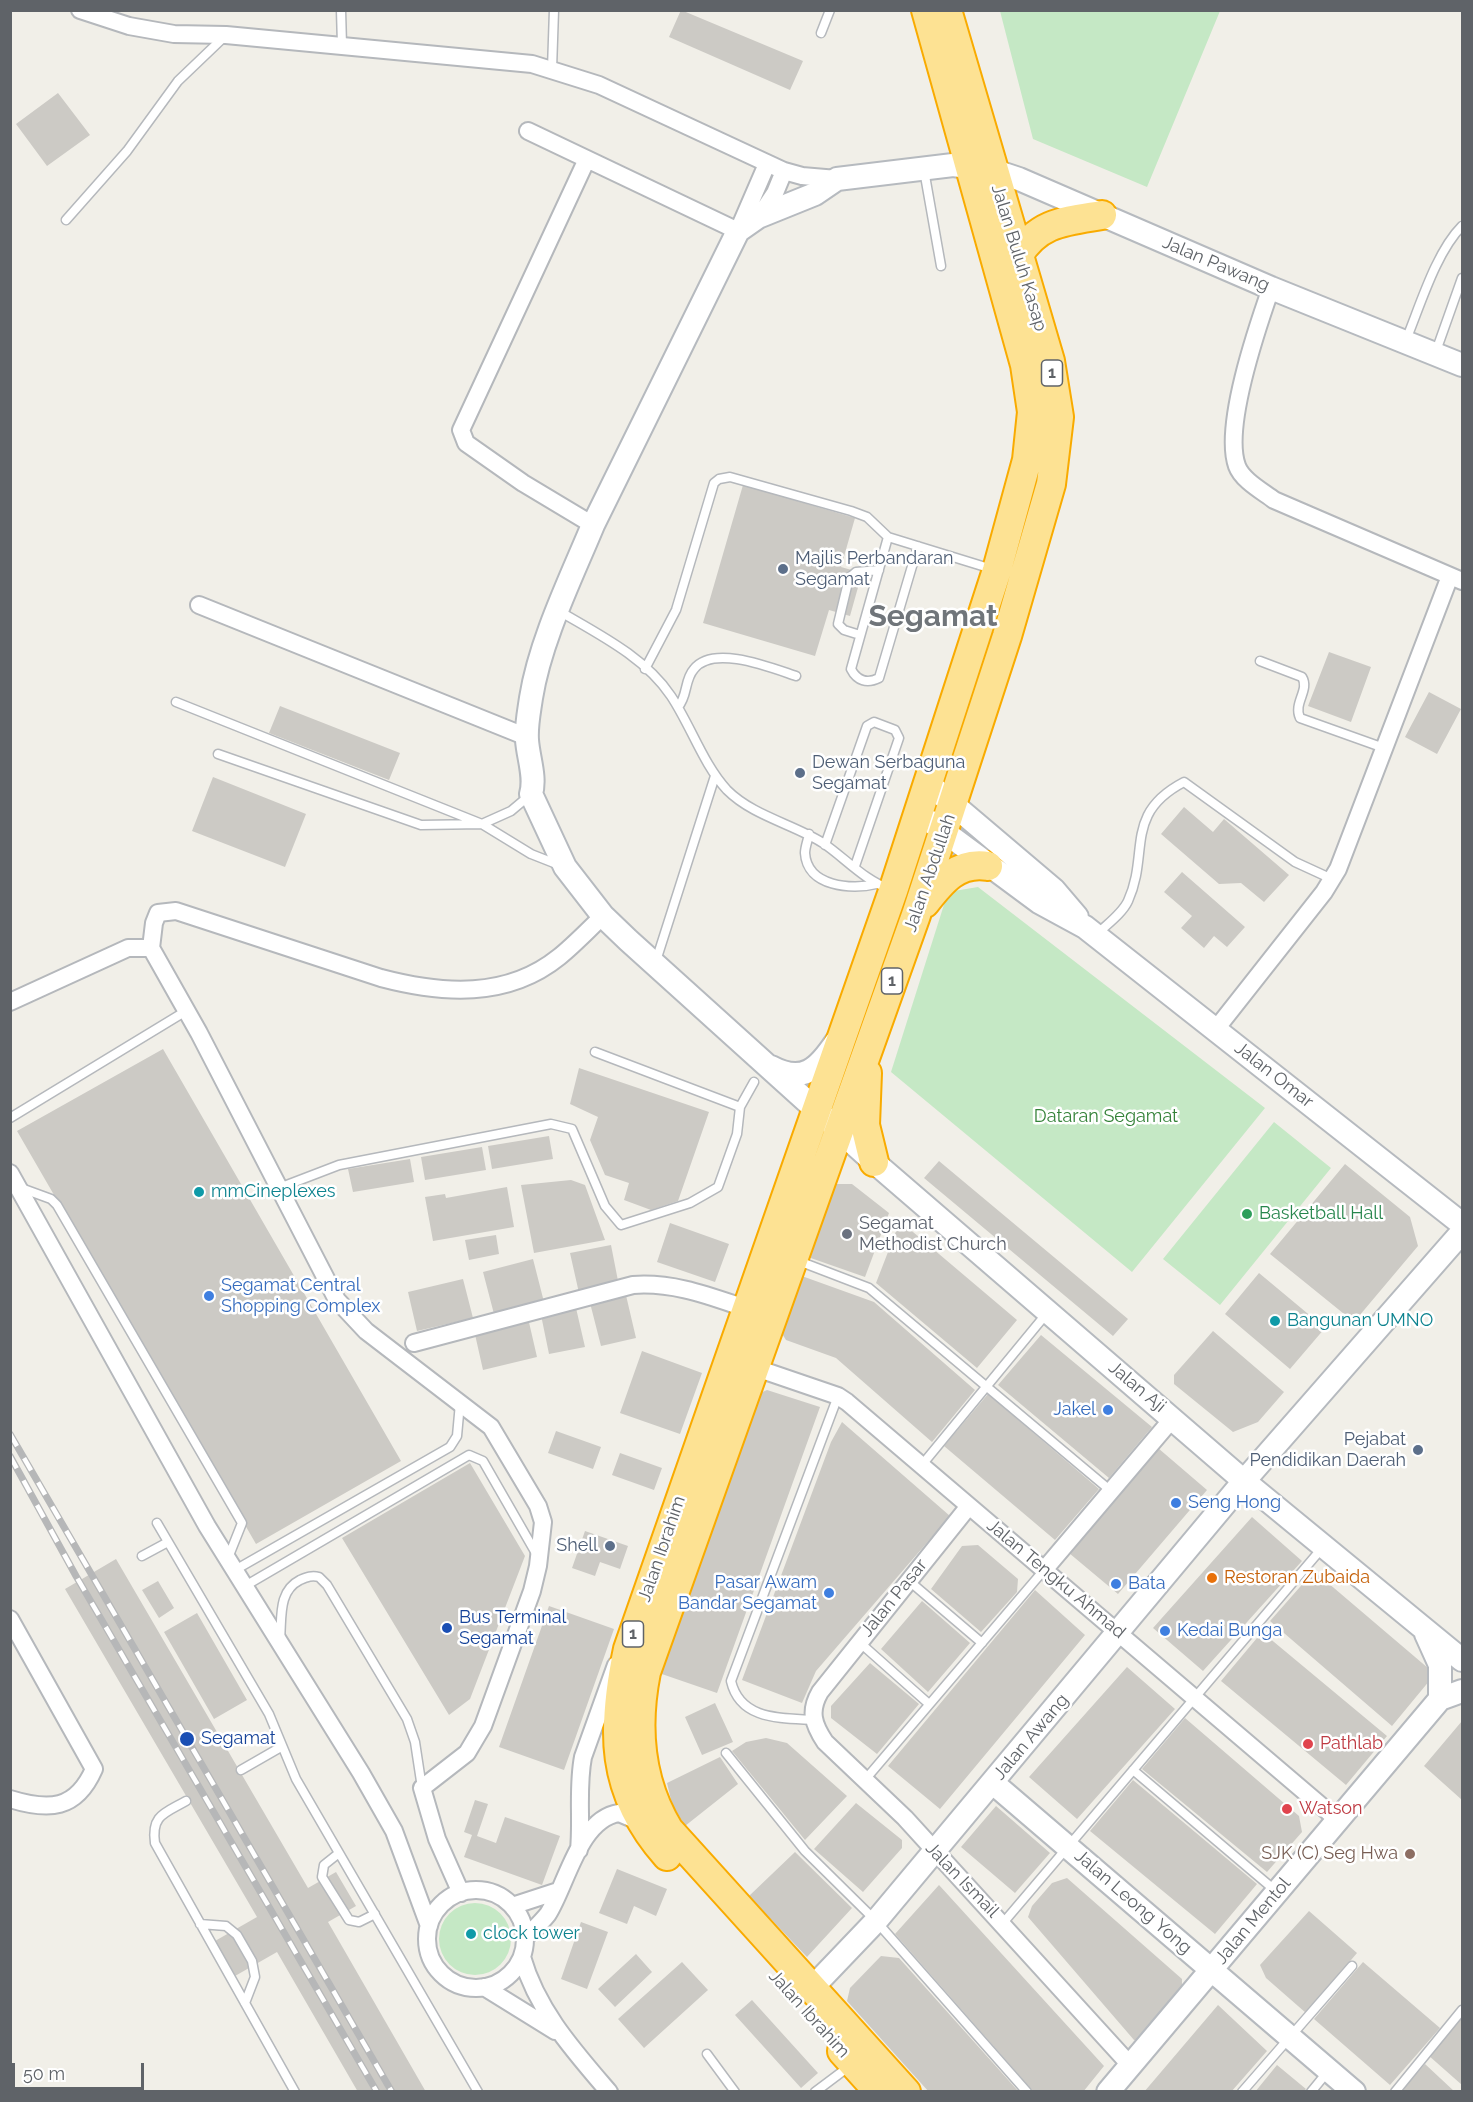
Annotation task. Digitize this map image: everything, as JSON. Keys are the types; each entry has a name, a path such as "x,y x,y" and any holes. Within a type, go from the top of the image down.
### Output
{"highway":[{"name":"Jalan Buluh Kasap","path":"926,10 981,168 1018,256 1050,361 1059,417 1051,484 1011,575"},
{"name":"Jalan Buluh Kasap","path":"947,10 1025,365 1032,412 1011,575"},
{"path":"1018,256 1029,239 1042,230 1068,221 1102,215"},
{"name":"Jalan Abdullah","path":"816,1110 845,1028 885,887 919,813 1011,575"},
{"name":"Jalan Abdullah","path":"838,1130 944,832 1011,575"},
{"path":"916,915 953,872 970,864 988,866"},
{"path":"872,1035 866,1081 865,1125 874,1162"},
{"name":"Jalan Ibrahim","path":"816,1110 628,1649 621,1680 617,1747 620,1774 629,1801 659,1847 879,2091"},
{"name":"Jalan Ibrahim","path":"838,1130 756,1368 709,1491 646,1672 639,1723 641,1748 651,1794 669,1830 906,2091"}],"street":[{"path":"81,10 129,26 174,34 226,35 342,45 520,63 552,69 598,85 767,164 802,176 837,179 953,165 981,168"},
{"path":"528,131 738,231"},
{"path":"586,159 461,430 466,443 523,483 593,525"},
{"path":"531,794 534,786 527,737 531,696 537,672 559,611 593,525 738,231 767,164"},
{"name":"Jalan Pawang","path":"981,168 1102,215 1271,288 1462,366"},
{"path":"758,218 775,193 784,171"},
{"path":"738,231 758,218 815,194 837,179"},
{"path":"1216,1029 1332,879 1350,844 1384,748 1456,578 1274,500 1254,486 1238,468 1233,445 1245,373 1271,288"},
{"path":"199,605 527,737"},
{"name":"Jalan Omar","path":"929,784 1054,890 1091,932"},
{"name":"Jalan Aji","path":"531,794 565,867 603,916 655,966 757,1072 816,1110 1244,1481 1462,1660"},
{"name":"Jalan Omar","path":"919,813 1039,902 1091,932 1462,1224"},
{"path":"461,1893 437,1839 422,1788 467,1753 480,1733 532,1591 543,1522 538,1506 490,1427 349,1315 337,1300 151,948 154,923 158,913 176,911 381,978 416,987 475,990 523,980 558,958 603,916"},
{"path":"10,1002 128,948 151,948"},
{"path":"757,1072 792,1075 809,1072 820,1063 845,1028"},
{"path":"14,1180 232,1564 394,1831 429,1926"},
{"name":"Jalan Awang","path":"812,1988 876,1921 1244,1481 1462,1232"},
{"path":"414,1343 633,1285 649,1284 688,1289 748,1309"},
{"name":"Jalan Tengku Ahmad","path":"756,1368 838,1396 1118,1631 1339,1821"},
{"path":"1044,1570 1173,1418"},
{"name":"Jalan Pasar","path":"813,1720 815,1702 820,1692 858,1641 969,1506"},
{"path":"10,1619 94,1769 89,1782 73,1797 55,1807 39,1808 10,1799"},
{"path":"1422,1627 1440,1665 1440,1699 1462,1691"},
{"path":"579,1850 580,1771 583,1758 608,1683 620,1658 628,1649"},
{"name":"Jalan Mentol","path":"1115,2089 1131,2066 1440,1699"},
{"name":"Jalan Ismail","path":"813,1720 825,1742 905,1818 1131,2066"},
{"name":"Jalan Leong Yong","path":"993,1783 1354,2091"},
{"path":"525,1938 549,1912 579,1850 594,1827 610,1815 619,1813 642,1823"},
{"path":"484,1988 500,1982 513,1971 522,1957 525,1938 521,1921 512,1906 504,1899 483,1891 461,1893 447,1900 435,1912 429,1926 427,1940 435,1967 458,1985 484,1988 561,2035"},
{"path":"512,1906 558,1891"},
{"path":"522,1957 530,1984 561,2035 609,2091"}],"lane":[{"path":"341,10 342,45"},
{"path":"552,69 554,10"},
{"path":"821,33 830,10"},
{"path":"66,220 127,151 178,81 226,35"},
{"path":"924,170 941,266"},
{"path":"1405,343 1440,261 1450,241 1462,226"},
{"path":"1435,354 1462,278"},
{"path":"645,669 676,610 714,483 719,479 729,477 851,511 867,517 888,537 1011,575"},
{"path":"888,537 850,669 854,676 871,682 879,678 918,546"},
{"path":"860,635 844,630 838,624 849,578 856,572 879,570"},
{"path":"559,611 618,646 670,693 716,776 729,791 750,807 809,834 885,887"},
{"path":"678,707 686,694 689,676 695,666 704,662 737,659 796,676"},
{"path":"1260,661 1302,677 1304,687 1297,705 1300,718 1384,748"},
{"path":"176,702 482,825 531,854 565,867"},
{"path":"825,845 867,726 873,722 895,730 899,738 855,866"},
{"path":"218,754 421,825 482,825 511,811 531,794"},
{"path":"655,966 716,776"},
{"path":"1091,932 1127,903 1136,876 1142,826 1149,811 1172,788 1184,782 1295,862 1332,879"},
{"path":"809,834 805,853 808,865 817,875 831,884 849,889 885,887"},
{"path":"10,1118 186,1011"},
{"path":"595,1052 740,1107"},
{"path":"279,1188 339,1166 551,1124 572,1129 605,1206 621,1225 690,1203 714,1191 722,1178 737,1134 740,1107 757,1072"},
{"path":"14,1180 51,1199 57,1205 242,1523 232,1564"},
{"path":"793,1259 869,1288 1111,1491"},
{"path":"921,1466 1048,1312"},
{"path":"813,1720 754,1711 742,1705 734,1696 731,1681 838,1396"},
{"path":"232,1564 450,1447 457,1436 460,1403"},
{"path":"245,1586 469,1455 483,1461 539,1558"},
{"path":"157,1523 269,1714 296,1779 478,2091"},
{"path":"142,1556 168,1542"},
{"path":"1003,1923 1323,1547"},
{"path":"864,1781 1044,1570"},
{"path":"279,1642 286,1591 305,1577 319,1577 327,1585 407,1719 415,1742 422,1788"},
{"path":"908,1580 982,1643"},
{"path":"858,1641 929,1704"},
{"path":"241,1770 282,1747"},
{"path":"726,1753 805,1851 876,1921 1027,2091"},
{"path":"1133,1770 1277,1892"},
{"path":"186,1801 159,1817 153,1829 155,1843 295,2091"},
{"path":"339,1853 324,1865 322,1877 349,1920 359,1922 375,1914"},
{"path":"200,1924 226,1926 237,1935 252,1961 255,1977 245,2003"},
{"path":"1242,2091 1352,1966"},
{"path":"1395,2091 1462,2010"},
{"path":"707,2054 735,2091"},
{"path":"815,2091 853,2063"},
{"path":"1311,2091 1329,2070"}],"green space":[{"path":"1000,11 1220,11 1147,187 1033,139"},
{"name":"Dataran Segamat","path":"978,887 1265,1108 1132,1272 891,1072 948,892"},
{"name":"Basketball Hall","path":"1274,1122 1331,1168 1220,1305 1163,1259"},
{"path":"482,1903 501,1913 509,1925 511,1939 509,1953 501,1965 489,1973 468,1975 449,1965 441,1953 439,1932 449,1913 461,1905"}],"building":[{"path":"681,10 803,61 790,90 669,37"},
{"path":"58,93 90,135 47,166 16,124"},
{"name":"Majlis Perbandaran Segamat","path":"743,485 855,518 841,567 862,573 850,616 829,610 815,656 703,623"},
{"path":"1329,652 1371,667 1351,722 1308,706"},
{"path":"1429,692 1461,709 1437,754 1405,737"},
{"path":"280,706 400,753 389,780 269,733"},
{"path":"213,777 306,814 285,867 192,831"},
{"path":"1184,807 1213,832 1224,819 1289,875 1264,902 1241,883 1219,884 1161,834"},
{"path":"1182,872 1245,927 1227,947 1214,936 1204,948 1181,928 1192,916 1164,892"},
{"name":"Segamat Central Shopping Complex","path":"163,1049 401,1461 256,1544 17,1131"},
{"path":"579,1068 709,1112 678,1201 651,1210 624,1200 629,1183 605,1175 590,1140 598,1117 570,1104"},
{"path":"549,1136 553,1159 492,1169 488,1146"},
{"path":"482,1147 486,1170 425,1180 421,1157"},
{"path":"410,1159 414,1182 353,1192 348,1169"},
{"path":"939,1161 1128,1319 1113,1336 924,1178"},
{"path":"1345,1164 1410,1217 1418,1246 1354,1322 1270,1254"},
{"path":"571,1180 585,1185 605,1240 534,1253 521,1185"},
{"name":"Segamat Methodist Church","path":"832,1184 852,1184 889,1213 865,1277 805,1256"},
{"path":"507,1187 514,1227 433,1241 425,1197 445,1194 446,1198"},
{"path":"900,1221 1017,1320 977,1368 876,1283"},
{"path":"670,1223 729,1244 715,1282 657,1262"},
{"path":"496,1235 499,1254 469,1260 465,1240"},
{"path":"611,1245 619,1286 579,1293 570,1253"},
{"path":"533,1259 544,1302 494,1314 483,1272"},
{"name":"Bangunan UMNO","path":"1259,1273 1325,1328 1290,1369 1225,1314"},
{"path":"799,1275 874,1302 975,1390 932,1442 836,1358 786,1340 779,1329"},
{"path":"463,1279 473,1318 417,1331 408,1292"},
{"path":"625,1291 636,1338 601,1346 589,1299"},
{"path":"576,1308 585,1347 549,1354 541,1315"},
{"path":"528,1318 537,1357 483,1370 474,1330"},
{"path":"1213,1331 1284,1392 1258,1422 1233,1432 1174,1384 1174,1375"},
{"path":"1041,1335 1152,1427 1109,1478 998,1385"},
{"path":"642,1351 702,1373 680,1434 620,1413"},
{"path":"767,1390 820,1407 717,1693 656,1672 756,1395"},
{"path":"988,1394 1099,1489 1055,1540 944,1446"},
{"name":"Pasar Awam Bandar Segamat","path":"842,1422 950,1516 816,1671 802,1703 742,1680 831,1442"},
{"path":"556,1431 601,1447 593,1469 548,1453"},
{"path":"1158,1448 1207,1490 1118,1594 1069,1553"},
{"path":"620,1453 662,1468 654,1490 612,1475"},
{"name":"Bus Terminal Segamat","path":"470,1463 525,1556 470,1699 449,1715 342,1538"},
{"path":"1252,1517 1302,1561 1203,1671 1153,1628"},
{"path":"585,1531 628,1546 620,1569 600,1562 595,1576 572,1568"},
{"path":"978,1545 1018,1579 1017,1592 981,1632 931,1589 962,1546"},
{"name":"Segamat","path":"116,1559 308,1888 336,1872 356,1906 328,1922 426,2092 358,2092 277,1952 235,1976 215,1941 257,1917 65,1589"},
{"path":"1314,1571 1435,1674 1392,1726 1270,1621"},
{"path":"158,1581 174,1608 159,1618 142,1590"},
{"path":"1035,1590 1085,1635 940,1809 888,1766"},
{"path":"922,1601 970,1643 928,1692 881,1649"},
{"path":"549,1606 614,1629 564,1770 499,1747"},
{"path":"197,1613 247,1700 214,1719 164,1632"},
{"path":"1262,1632 1387,1736 1346,1785 1221,1681"},
{"path":"870,1663 919,1704 877,1754 831,1718 831,1706"},
{"path":"1127,1667 1175,1709 1077,1819 1029,1777"},
{"path":"715,1703 733,1742 702,1755 685,1717"},
{"path":"1185,1718 1299,1816 1302,1832 1267,1872 1142,1769"},
{"path":"1462,1721 1462,1800 1424,1766"},
{"path":"766,1738 787,1743 847,1796 805,1840 732,1751 746,1742"},
{"path":"720,1757 738,1784 685,1826 672,1804 667,1783"},
{"path":"1133,1780 1257,1884 1215,1934 1090,1831"},
{"path":"475,1800 488,1804 477,1836 496,1843 505,1817 560,1836 542,1885 464,1857 472,1835 464,1832"},
{"path":"856,1803 902,1840 902,1848 863,1892 814,1849"},
{"path":"996,1806 1050,1853 1015,1893 961,1847"},
{"path":"795,1852 852,1908 807,1957 749,1896"},
{"path":"617,1869 667,1889 656,1916 634,1906 627,1924 599,1913"},
{"path":"1067,1878 1182,1979 1182,1994 1144,2041 1134,2040 1028,1917 1032,1906 1052,1883"},
{"path":"939,1885 1104,2066 1083,2092 1034,2092 895,1934"},
{"path":"1309,1911 1357,1953 1306,2013 1266,1978 1260,1965"},
{"path":"581,1922 608,1932 587,1989 561,1979"},
{"path":"636,1954 652,1972 615,2007 598,1989"},
{"path":"881,1956 899,1958 1019,2092 929,2092 847,2001 850,1988"},
{"path":"682,1962 708,1990 644,2048 618,2019"},
{"path":"1363,1962 1440,2028 1390,2085 1314,2019"},
{"path":"752,2000 818,2073 801,2088 735,2015"},
{"path":"1218,2005 1267,2051 1231,2092 1144,2092"},
{"path":"1462,2016 1462,2085 1428,2055"},
{"path":"1425,2064 1455,2092 1400,2092"},
{"path":"1277,2065 1306,2089 1303,2092 1255,2092"}],"railway":[{"path":"10,1434 392,2092"},
{"path":"10,1456 76,1576 377,2092"}],"place":[{"name":"Majlis Perbandaran Segamat","path":"783,569"},
{"name":"Dewan Serbaguna Segamat","path":"800,773"},
{"name":"mmCineplexes","path":"199,1192"},
{"name":"Basketball Hall","path":"1247,1214"},
{"name":"Segamat Methodist Church","path":"847,1234"},
{"name":"Segamat Central Shopping Complex","path":"209,1296"},
{"name":"Bangunan UMNO","path":"1275,1321"},
{"name":"Jakel","path":"1108,1410"},
{"name":"Pejabat Pendidikan Daerah","path":"1418,1450"},
{"name":"Seng Hong","path":"1176,1503"},
{"name":"Shell","path":"610,1546"},
{"name":"Restoran Zubaida","path":"1212,1578"},
{"name":"Bata","path":"1116,1584"},
{"name":"Pasar Awam Bandar Segamat","path":"829,1593"},
{"name":"Bus Terminal Segamat","path":"447,1628"},
{"name":"Kedai Bunga","path":"1165,1631"},
{"name":"Segamat","path":"187,1739"},
{"name":"Pathlab","path":"1308,1744"},
{"name":"Watson","path":"1287,1809"},
{"name":"SJK (C) Seg Hwa","path":"1410,1854"},
{"name":"clock tower","path":"471,1934"}],"district":[{"name":"Segamat","path":"933,617"}]}
